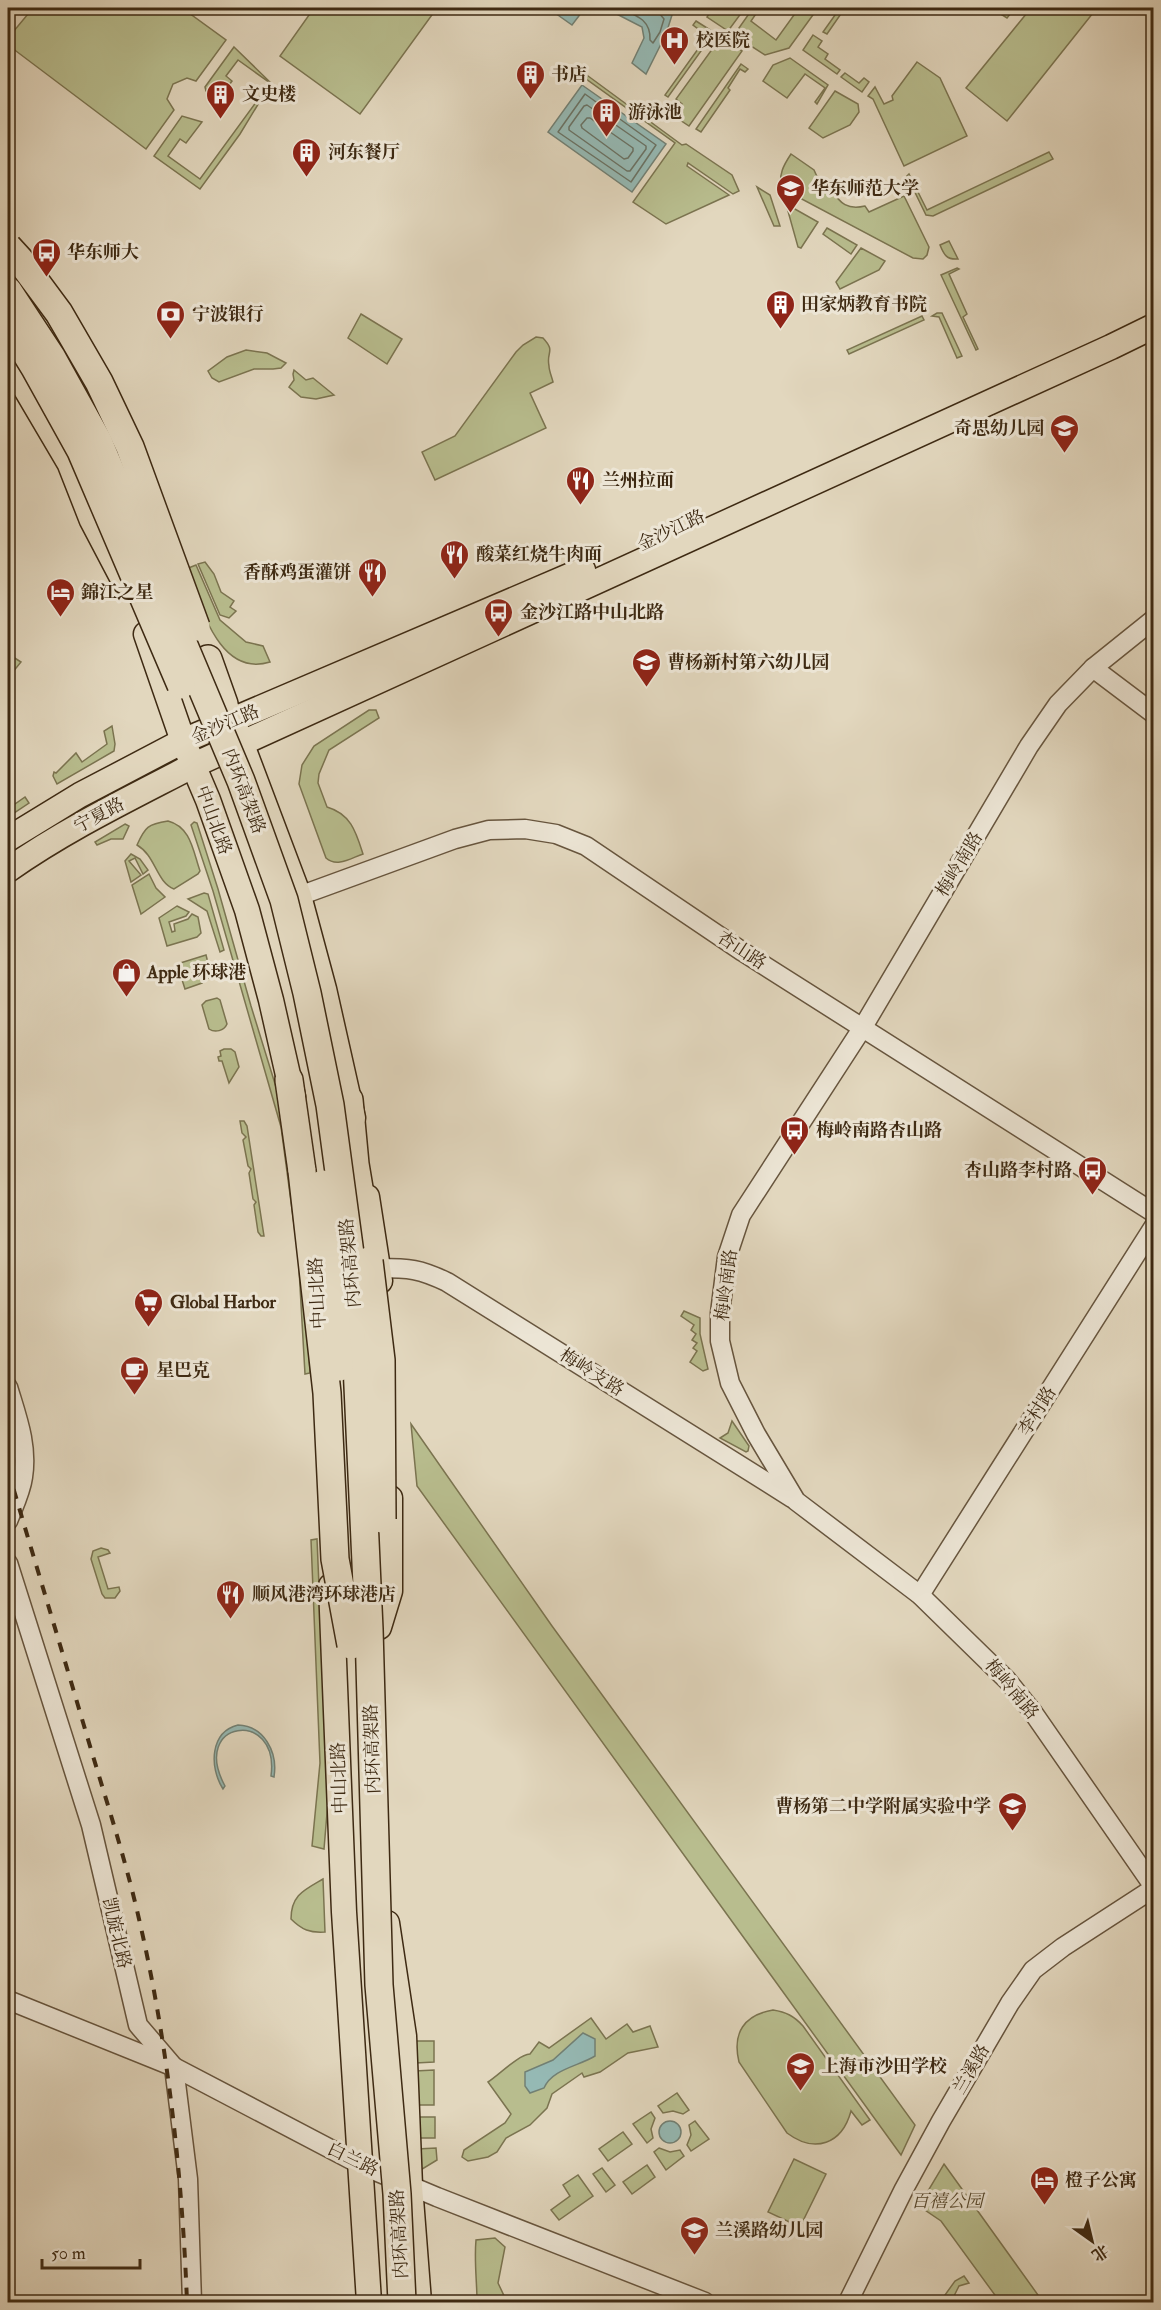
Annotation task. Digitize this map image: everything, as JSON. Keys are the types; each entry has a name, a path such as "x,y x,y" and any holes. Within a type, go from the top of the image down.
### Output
{"highway":[{"path":"8,247 59,313 99,382 130,447 229,713"},
{"name":"内环高架路","path":"8,291 52,357 98,441 241,781 284,900 307,993 330,1105 353,1276 369,1617 379,1985 397,2194 402,2302"},
{"name":"内环高架路","path":"8,324 81,451 224,789 265,904 289,997 308,1087 324,1189 333,1278 344,1444 362,1986 381,2187 386,2302"},
{"path":"8,356 71,463 93,519 126,584"},
{"path":"289,1080 302,1172 327,1393 335,1559 351,1645"},
{"path":"349,1100 381,1360 384,1621 373,1775"}],"main road":[{"path":"8,247 40,285 54,338"},
{"path":"8,270 54,338 110,429 150,542 193,649 229,713 299,896 324,988 349,1100 379,1268 388,1358 390,1580 390,1591 379,1627"},
{"name":"金沙江路","path":"183,741 229,713 562,580 985,389 1154,309"},
{"name":"金沙江路","path":"194,765 1111,348 1154,326"},
{"name":"中山北路","path":"8,339 77,457 156,660 183,741 208,800 247,910 289,1080 308,1191 315,1249 344,1912 369,2302"},
{"name":"宁夏路","path":"8,839 80,795 183,741"},
{"name":"宁夏路","path":"8,870 91,819 194,765"},
{"path":"349,1100 345,1139 362,1250 372,1422 387,1920 404,2036 410,2186 419,2302"}],"street":[{"name":"梅岭南路","path":"1154,620 1094,668 1058,704 1029,746 863,1027 741,1215 727,1257 721,1305 720,1341 730,1383 756,1434 796,1501 920,1595 1013,1687 1154,1888"},
{"path":"1094,668 1154,714"},
{"name":"杏山路","path":"299,896 433,846 489,830 525,829 556,834 586,846 734,945 1154,1213"},
{"name":"李村路","path":"920,1595 1154,1226"},
{"name":"梅岭支路","path":"379,1268 410,1268 425,1271 447,1282 796,1501"},
{"path":"8,1387 21,1430 24,1450 23,1479 8,1521"},
{"name":"凯旋北路","path":"8,1563 92,1825 138,2025 174,2067"},
{"name":"兰溪路","path":"848,2302 904,2189 941,2121 1010,2003 1032,1970 1154,1888"},
{"name":"白兰路","path":"8,2000 174,2067 361,2165 705,2302"},
{"path":"174,2067 188,2179 192,2302"}],"green space":[{"path":"33,8 182,8 226,40 196,81 187,78 173,84 167,99 174,110 146,149 8,45 8,38"},
{"path":"314,8 437,8 360,114 280,56"},
{"path":"713,8 725,8 731,11 734,8 745,8 728,31 707,17"},
{"path":"753,8 760,8 751,21 776,40 799,8 818,8 789,48 765,55 734,35"},
{"path":"840,8 845,8 827,34 823,32"},
{"path":"991,8 1015,8 1007,18"},
{"path":"1031,8 1097,8 1007,121 966,88"},
{"path":"696,21 715,33 708,43 699,37 702,32 693,25"},
{"path":"813,35 822,41 818,47 828,54 825,59 840,70 837,74 803,50"},
{"path":"721,37 742,51 689,126 674,116 682,104 676,99"},
{"path":"234,47 271,83 240,134 200,189 154,156 182,116 202,122 186,143 180,139 168,156 200,179 270,83 238,60 226,76 232,81 218,100 206,91 205,87"},
{"path":"698,49 701,51 668,97 665,95"},
{"path":"790,58 828,85 817,104 815,102 825,88 805,74 787,98 763,81 773,65"},
{"path":"917,62 940,78 967,136 904,166 873,99 868,96 875,87 884,104 893,100 892,96"},
{"path":"741,64 748,69 745,72 740,69 728,88 730,90 701,132 696,129"},
{"path":"584,73 682,145 686,144 732,175 739,191 733,194 688,163 687,166 729,195 666,224 633,202 675,143 582,76"},
{"path":"845,73 859,83 864,78 869,82 862,92 841,77"},
{"path":"835,91 858,104 859,112 850,125 823,138 809,128"},
{"path":"1049,152 1053,159 933,216 926,215 907,176 909,174 927,210"},
{"path":"791,154 814,170 824,192 831,189 845,205 865,206 869,212 904,196 929,247 927,255 923,259 913,258 781,188 782,170"},
{"path":"757,187 770,195 780,226 774,226"},
{"path":"786,204 818,222 801,248 798,247"},
{"path":"827,228 857,245 851,254 823,234"},
{"path":"949,241 958,259 949,258 943,252 940,245"},
{"path":"861,248 885,261 879,270 840,289 836,282"},
{"path":"959,269 949,274 967,314 963,317 978,349 976,350 941,275"},
{"path":"942,313 962,356 957,358 939,317 932,316"},
{"path":"361,314 402,339 387,364 348,338"},
{"path":"922,316 924,320 849,354 847,350"},
{"path":"536,337 543,338 550,349 548,361 553,382 530,393 546,428 435,480 422,452 455,436 516,352"},
{"path":"246,350 267,353 286,363 281,368 254,369 219,382 212,378 208,371 227,357"},
{"path":"294,370 306,380 313,378 334,395 316,399 301,397 289,387 294,380"},
{"path":"205,562 214,574 221,592 234,601 230,607 236,611 229,618 220,615 198,564"},
{"path":"196,565 220,620 246,642 263,646 270,662 252,664 237,659 214,635 186,569"},
{"path":"10,655 21,662 8,678 8,658"},
{"path":"369,710 376,710 379,718 329,750 319,774 318,783 327,807 347,819 355,831 363,854 344,861 330,861 326,858 299,784 302,765 314,746"},
{"path":"112,726 114,751 57,784 53,776 54,772 56,773 76,753 82,762 107,744 104,731"},
{"path":"25,797 29,803 8,817 8,809"},
{"path":"168,821 176,824 186,834 200,871 174,889 163,881 148,856 137,845 148,827"},
{"path":"194,822 197,823 218,889 288,1126 301,1231 295,1232 281,1127 213,891 191,825"},
{"path":"125,824 129,826 123,839 111,839 97,845 95,842"},
{"path":"131,854 140,859 148,870 143,874 135,858 129,861 141,875 131,882 125,861"},
{"path":"149,874 156,888 165,897 141,914 132,885"},
{"path":"204,893 208,894 224,950 220,952 207,911 188,899"},
{"path":"177,906 189,912 186,916 169,922 172,932 175,931 174,924 188,919 192,914 198,917 201,933 197,937 167,946 159,918"},
{"path":"206,955 211,975 204,973 195,976 195,978 203,976 208,978 202,983 185,989 177,964"},
{"path":"217,998 220,1000 227,1024 222,1030 214,1031 209,1029 202,1005 206,1001"},
{"path":"231,1049 235,1052 239,1067 229,1083 222,1061 219,1061 218,1057 221,1056 220,1051"},
{"path":"240,1121 244,1121 247,1126 264,1236 258,1232 254,1205 256,1202 253,1199 249,1173 251,1169 248,1166 243,1140 246,1137 242,1133"},
{"path":"304,1268 310,1373 305,1374 299,1269"},
{"path":"684,1311 700,1318 700,1334 708,1369 703,1371 690,1362 697,1351 693,1348 697,1343 692,1340 696,1334 691,1330 694,1325 681,1316"},
{"path":"732,1421 749,1446 746,1452 720,1438 728,1433"},
{"name":"百禧公园","path":"411,1424 552,1626 915,2125 901,2155 417,1486"},
{"path":"317,1539 328,1801 324,1849 312,1846 320,1763 311,1540"},
{"path":"101,1548 110,1553 98,1557 108,1589 119,1587 120,1591 115,1598 105,1598 102,1594 91,1559 93,1551"},
{"path":"323,1879 325,1932 315,1932 299,1926 291,1919 293,1904 300,1894"},
{"path":"773,2010 790,2015 803,2026 870,2120 862,2125 851,2111 847,2122 834,2138 817,2144 797,2139 787,2133 739,2062 737,2052 739,2034 748,2021 763,2012"},
{"path":"591,2018 606,2039 627,2024 633,2032 650,2026 658,2047 628,2053 600,2072 584,2077 582,2073 552,2094 547,2108 530,2125 506,2138 497,2152 488,2157 468,2161 462,2157 464,2150 505,2123 511,2114 488,2082 514,2061 530,2054 539,2042 549,2048"},
{"path":"415,2041 434,2041 434,2062 416,2063"},
{"path":"434,2070 434,2105 415,2105 415,2071"},
{"path":"677,2093 689,2110 683,2114 673,2111 663,2113 658,2106"},
{"path":"651,2112 655,2118 651,2129 653,2138 647,2143 633,2124"},
{"path":"417,2117 435,2117 435,2138 417,2138"},
{"path":"695,2121 709,2139 691,2151 687,2145 691,2135 689,2125"},
{"path":"623,2132 632,2144 608,2161 599,2149"},
{"path":"436,2148 437,2160 419,2171 417,2149"},
{"path":"659,2148 670,2152 680,2150 684,2156 666,2170 654,2152"},
{"path":"794,2159 826,2174 800,2227 768,2212"},
{"name":"百禧公园","path":"944,2164 1043,2302 1000,2302 941,2221 919,2206"},
{"path":"647,2165 655,2177 632,2194 623,2182"},
{"path":"602,2168 615,2185 606,2192 593,2174"},
{"path":"578,2175 593,2196 559,2220 551,2210 570,2196 563,2185"},
{"path":"495,2238 505,2247 498,2283 507,2302 477,2302 476,2240"},
{"path":"964,2276 969,2283 959,2286 951,2302 940,2302 955,2281"}],"water":[{"path":"548,8 585,8 572,25"},
{"path":"605,8 660,8 672,15 666,34 646,74 632,63 644,38 642,27"},
{"name":"游泳池","path":"582,85 666,144 632,192 548,132"},
{"path":"238,1725 255,1730 267,1742 274,1758 274,1777 271,1776 270,1754 263,1740 251,1732 238,1731 226,1736 218,1747 217,1764 225,1786 223,1789 216,1771 215,1751 222,1735"},
{"path":"583,2033 595,2039 595,2056 559,2072 544,2088 530,2093 525,2086 525,2072 553,2060"},
{"path":"666,2121 674,2121 681,2128 681,2136 674,2143 666,2143 659,2136 659,2128"}],"railway":[{"path":"8,1470 121,1850 149,1966 172,2109 187,2302"}],"place":[{"name":"校医院","path":"675,66"},
{"name":"书店","path":"530,100"},
{"name":"文史楼","path":"221,120"},
{"name":"游泳池","path":"607,138"},
{"name":"河东餐厅","path":"307,178"},
{"name":"华东师范大学","path":"790,214"},
{"name":"华东师大","path":"46,278"},
{"name":"田家炳教育书院","path":"780,330"},
{"name":"宁波银行","path":"171,340"},
{"name":"奇思幼儿园","path":"1065,454"},
{"name":"兰州拉面","path":"581,506"},
{"name":"酸菜红烧牛肉面","path":"455,580"},
{"name":"香酥鸡蛋灌饼","path":"372,598"},
{"name":"錦江之星","path":"60,618"},
{"name":"金沙江路中山北路","path":"499,638"},
{"name":"曹杨新村第六幼儿园","path":"646,688"},
{"name":"Apple 环球港","path":"126,998"},
{"name":"梅岭南路杏山路","path":"795,1156"},
{"name":"杏山路李村路","path":"1093,1196"},
{"name":"Global Harbor","path":"149,1328"},
{"name":"星巴克","path":"135,1396"},
{"name":"顺风港湾环球港店","path":"231,1620"},
{"name":"曹杨第二中学附属实验中学","path":"1012,1832"},
{"name":"上海市沙田学校","path":"800,2092"},
{"name":"橙子公寓","path":"1044,2206"},
{"name":"兰溪路幼儿园","path":"694,2256"}]}
